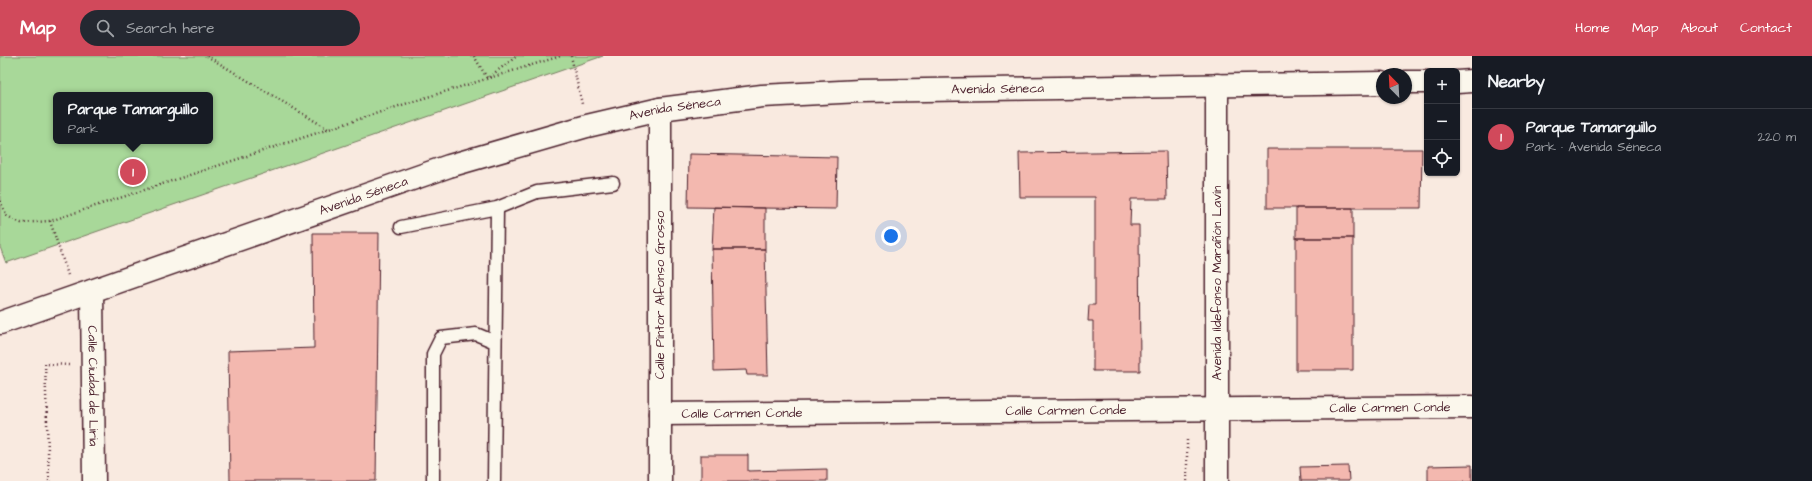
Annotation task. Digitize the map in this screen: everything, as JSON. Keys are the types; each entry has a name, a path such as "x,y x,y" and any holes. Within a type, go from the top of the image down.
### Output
{"street":[{"path":"1460,82 1472,81"},
{"path":"1412,82 1424,82"},
{"name":"Avenida Séneca","path":"0,323 448,166 587,126 660,109 762,96 860,91 1376,83"},
{"name":"Avenida Ildefonso Marañón Lavín","path":"1216,481 1217,85"},
{"name":"Calle Pintor Alfonso Grosso","path":"660,109 660,481"},
{"name":"Calle Ciudad de Liria","path":"84,294 94,481"},
{"name":"Calle Carmen Conde","path":"660,414 1472,406"}],"lane":[{"path":"401,227 497,208 537,192 613,183"},
{"path":"494,481 497,208"},
{"path":"434,481 433,354 441,338 476,334 495,342"}],"path":[{"path":"206,56 328,129"},
{"path":"474,56 487,78"},
{"path":"487,78 517,56"},
{"path":"0,201 7,216 21,223 50,221 328,129 561,56"},
{"path":"571,56 587,126"},
{"path":"50,221 84,294"},
{"path":"49,481 45,364 71,365"},
{"path":"1187,440 1187,481"}],"green space":[{"path":"0,56 603,56 6,263 0,247"}],"building":[{"path":"1267,149 1422,149 1421,208 1267,208"},
{"path":"1166,151 1167,199 1131,199 1130,225 1139,225 1140,371 1093,371 1093,321 1088,321 1089,305 1095,305 1095,197 1020,197 1019,153"},
{"path":"689,154 837,157 836,209 688,207"},
{"path":"714,207 765,208 765,249 712,249"},
{"path":"1296,208 1353,208 1353,238 1296,238"},
{"path":"313,233 379,233 376,481 230,481 228,351 314,348"},
{"path":"1296,238 1353,238 1353,370 1296,370"},
{"path":"712,249 765,249 768,375 747,375 746,370 714,371"},
{"path":"701,455 748,455 748,471 827,469 827,481 701,481"},
{"path":"1472,465 1472,481 1428,481 1428,466"},
{"path":"1348,466 1349,481 1301,481 1300,467"}],"place":[{"name":"Parque Tamarguillo","path":"133,172"}]}
